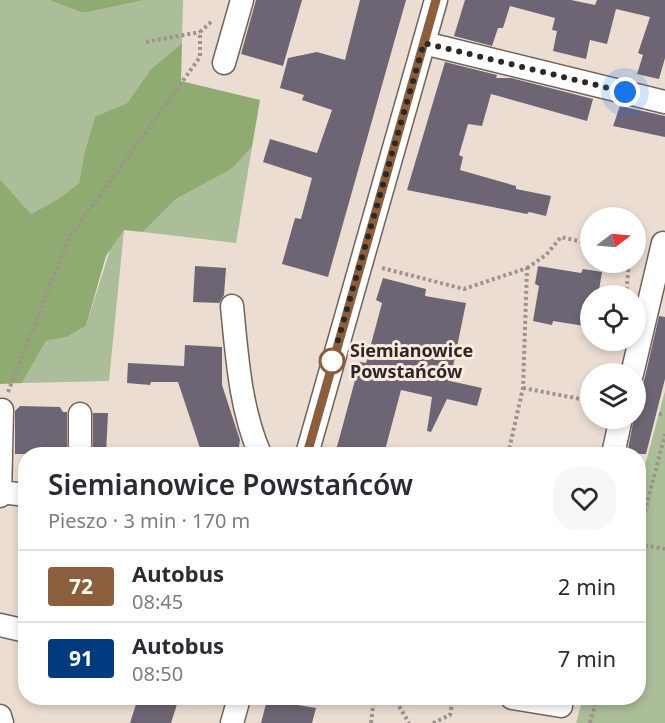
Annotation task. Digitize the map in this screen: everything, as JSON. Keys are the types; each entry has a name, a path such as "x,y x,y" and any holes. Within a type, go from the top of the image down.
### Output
{"street":[{"path":"309,447 436,0"},
{"path":"224,63 239,9"},
{"path":"424,43 665,102"},
{"path":"635,363 663,243"},
{"path":"232,306 238,375 258,447"},
{"path":"2,410 0,494 18,495"},
{"path":"80,414 80,447"},
{"path":"615,447 619,429"},
{"path":"0,625 18,629"},
{"path":"232,723 237,705"},
{"path":"543,705 560,709"},
{"path":"0,716 2,723"}],"path":[{"path":"146,42 200,32 213,20 239,9"},
{"path":"2,410 69,238 200,57 200,32"},
{"path":"382,268 464,289 527,268 546,255 561,237 580,241"},
{"path":"510,447 523,388 527,268"},
{"path":"523,388 580,399"},
{"path":"659,414 665,415"},
{"path":"646,508 665,434"},
{"path":"646,545 665,549"},
{"path":"371,723 373,705"},
{"path":"398,705 409,723"},
{"path":"433,723 450,715 452,705"},
{"path":"590,723 595,705"}],"green space":[{"path":"0,0 49,0 83,13 145,0 183,0 182,43 151,69 127,103 95,118 84,154 79,183 58,199 31,214 0,179"},
{"path":"49,0 145,0 83,13"},
{"path":"182,43 181,81 260,100 252,147 231,169 176,199 143,232 124,230 106,256 86,326 67,337 46,341 22,383 0,384 0,179 31,214 58,199 79,183 84,154 95,117 127,103 151,69"},
{"path":"252,147 236,243 143,232 176,199 230,169"},
{"path":"124,230 109,381 22,383 46,341 67,337 86,326 110,250"},
{"path":"665,391 665,723 576,723 581,705 646,705 646,462"}],"building":[{"path":"256,0 302,0 283,66 241,54"},
{"path":"360,0 406,0 328,277 282,264 295,218 301,219 312,178 263,162 270,139 317,153 332,110 302,100 304,95 280,88 288,58 317,52 345,60"},
{"path":"465,0 571,0 595,5 597,0 665,0 665,58 659,79 637,74 643,55 638,53 650,17 616,9 607,44 590,40 586,59 553,51 557,31 552,30 555,18 510,6 503,28 498,28 492,46 454,36"},
{"path":"445,62 497,75 496,78 511,78 593,99 587,121 491,94 482,126 468,124 459,155 463,157 460,170 516,186 516,189 551,196 546,216 407,190"},
{"path":"620,106 665,116 665,137 613,126"},
{"path":"195,266 226,268 224,295 219,303 193,302"},
{"path":"538,266 580,273 602,273 600,285 580,285 580,325 553,321 552,325 533,321 539,286 535,284"},
{"path":"383,278 426,289 425,296 466,303 450,381 482,388 477,406 447,399 431,432 427,431 432,397 401,390 386,447 337,447 360,362 366,363 382,303 376,300"},
{"path":"659,316 665,317 665,379 646,454 646,447 628,447 632,429 646,429 646,373"},
{"path":"185,345 222,347 222,385 240,440 239,447 200,447 178,382 151,382 150,385 127,383 128,363 184,366"},
{"path":"20,406 60,407 63,412 67,412 67,447 18,447 18,454 15,454 15,411"},
{"path":"93,413 108,413 106,447 93,447"},
{"path":"136,705 177,705 171,723 130,723"},
{"path":"266,705 298,705 316,708 312,723 261,723"}],"bus line":[{"name":"72","path":"309,447 436,0"}],"place":[{"name":"Siemianowice Powstańców","path":"332,361"}],"route":[{"path":"332,361 424,43 625,92"}]}
